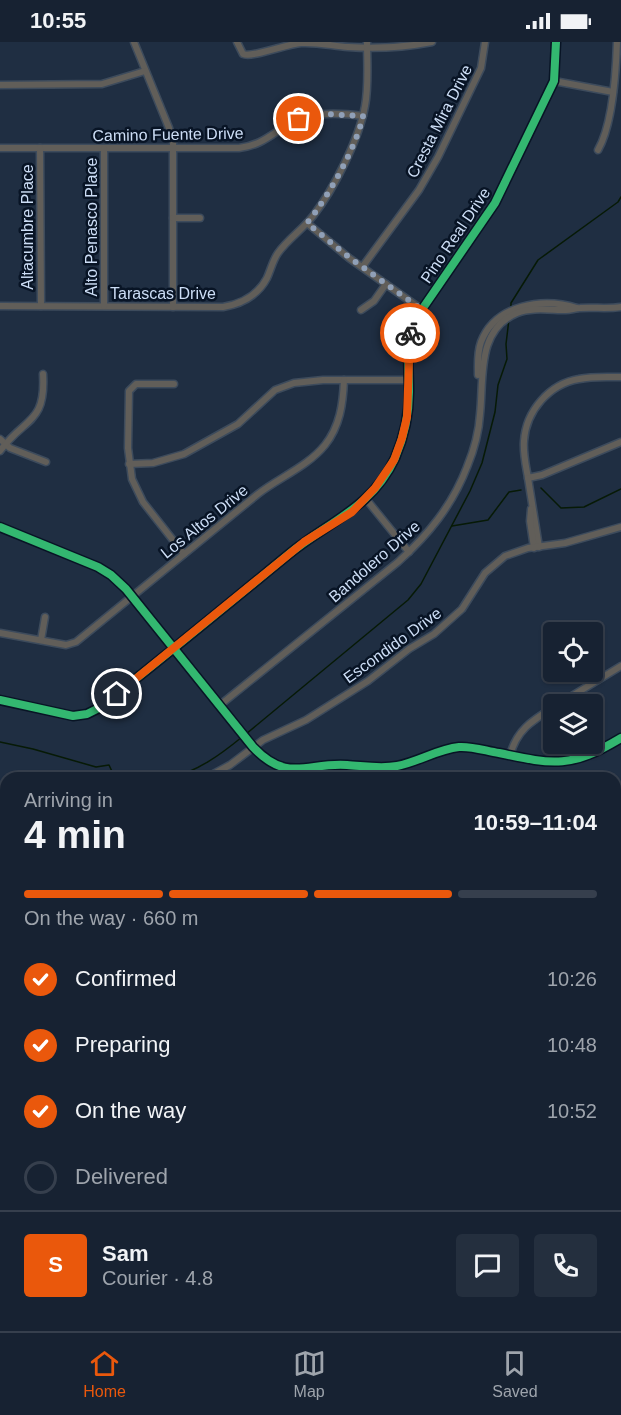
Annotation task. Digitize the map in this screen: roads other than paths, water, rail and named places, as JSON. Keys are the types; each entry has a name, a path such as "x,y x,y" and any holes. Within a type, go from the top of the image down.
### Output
{"street":[{"path":"134,42 170,128 173,148 172,307"},
{"path":"237,42 243,54 248,56 301,44 412,45 432,42"},
{"name":"Cresta Mira Drive","path":"363,266 419,190 438,158 481,68 486,42"},
{"name":"Pino Real Drive","path":"0,700 66,715 87,714 99,708 304,542 344,518 366,499 390,467 401,441 408,411 411,330 421,309 492,208 554,81 556,42"},
{"path":"598,150 604,136 613,92 617,42"},
{"name":"Tarascas Drive","path":"0,306 223,307 244,300 262,285 276,255 307,223 327,195 359,133 366,101 367,44"},
{"path":"0,85 102,84 145,71"},
{"path":"554,81 613,92"},
{"name":"Camino Fuente Drive","path":"0,148 249,147 264,141 293,122 309,116 350,114 363,116"},
{"name":"Altacumbre Place","path":"40,148 41,306"},
{"name":"Alto Penasco Place","path":"104,149 104,306"},
{"path":"173,218 200,218"},
{"path":"307,223 421,309"},
{"path":"361,310 374,301 386,284"},
{"name":"Bandolero Drive","path":"220,705 409,552 439,520 458,490 468,466 476,439 481,394 478,390 485,333 499,318 510,311 528,307 563,305 578,308 621,307"},
{"path":"0,451 3,442 36,415 41,406 43,374"},
{"path":"537,547 535,518 531,508 524,455 524,434 530,417 540,400 569,381 592,377 621,378"},
{"name":"Los Altos Drive","path":"0,633 66,645 74,644 262,492 316,455 331,437 339,420 344,380"},
{"path":"129,464 153,463 171,459 238,424 261,401 280,388 300,382 409,380"},
{"path":"174,384 136,384 129,391 129,464 132,479 142,502 184,554"},
{"path":"3,442 9,448 46,462"},
{"path":"528,478 542,475 621,442"},
{"path":"366,499 409,552"},
{"path":"0,527 98,567 121,584 253,747 274,764 295,770 336,765 369,767 399,765 451,748 461,747 545,763 572,761 593,754 621,738"},
{"name":"Escondido Drive","path":"217,772 271,735 306,720 387,668 434,634 453,618 490,567 505,556 537,547 566,543 621,527"},
{"path":"41,640 45,617"},
{"path":"575,694 621,666"},
{"path":"510,756 513,743 522,730 528,723 543,714"},
{"path":"399,765 399,772"}],"waterway":[{"path":"511,309 511,303 538,260 618,202 621,197"},
{"path":"246,734 408,600 421,584 470,491 482,463 495,412 498,385 507,359 509,319"},
{"path":"541,488 561,508 584,507 621,489"},
{"path":"452,526 488,520 509,492 521,490"},
{"path":"187,772 208,762 242,737"},
{"path":"0,742 96,767 109,765 112,772"}]}
